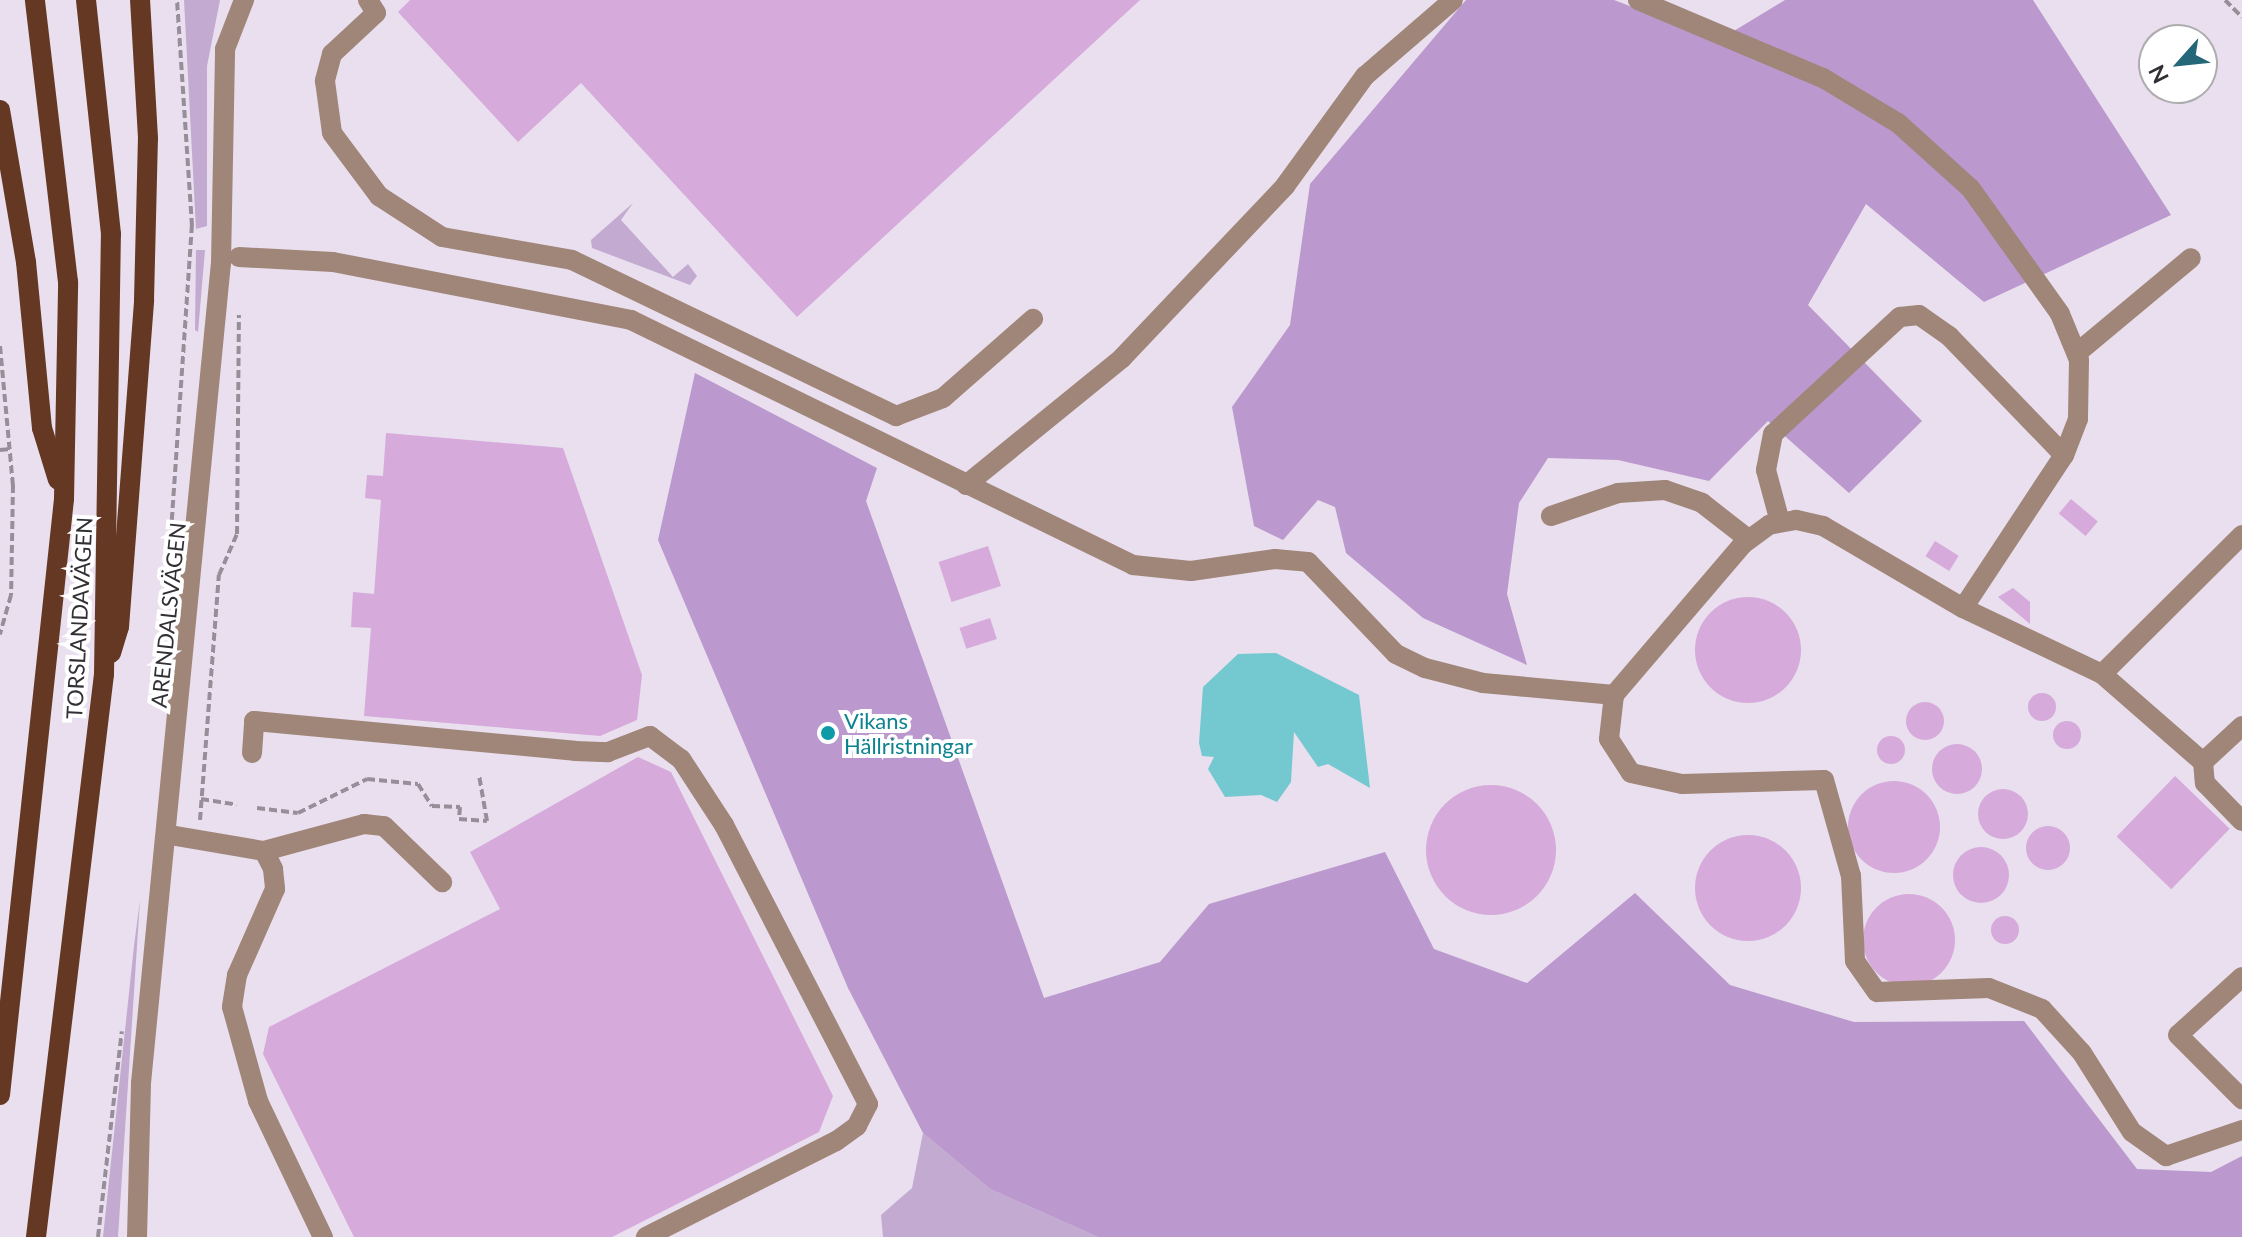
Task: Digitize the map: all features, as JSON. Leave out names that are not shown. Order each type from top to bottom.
[{"type":"main road","name":"TORSLANDAVÄGEN","points":[[0,1095],[64,499],[68,282],[35,0]]},
{"type":"main road","name":"TORSLANDAVÄGEN","points":[[36,1237],[104,674],[111,234],[86,0]]},
{"type":"main road","points":[[104,674],[119,627],[138,411],[148,138],[140,0]]},
{"type":"main road","points":[[0,110],[26,262],[42,428],[64,499]]},
{"type":"street","name":"ARENDALSVÄGEN","points":[[137,1237],[135,1151],[170,835],[221,263],[225,49],[244,0]]},
{"type":"street","points":[[966,485],[1122,358],[1285,186],[1365,76],[1453,0]]},
{"type":"street","points":[[1638,0],[1823,78],[1898,123],[1971,189],[2060,314],[2077,353],[2081,393],[2064,455],[1963,608]]},
{"type":"street","points":[[378,4],[332,54],[325,81],[332,133],[379,196],[442,237],[572,260],[896,416],[943,398],[1033,319]]},
{"type":"street","points":[[239,257],[333,262],[631,320],[1133,565],[1191,571],[1275,559],[1308,562],[1396,654],[1425,668],[1483,683],[1614,695]]},
{"type":"street","points":[[2077,353],[2191,258]]},
{"type":"street","points":[[1780,522],[1766,470],[1773,434],[1900,317],[1919,315],[1949,336],[2064,455]]},
{"type":"street","points":[[1551,516],[1618,493],[1665,490],[1702,503],[1748,539]]},
{"type":"street","points":[[2242,821],[2205,783],[2203,762],[2102,674],[1963,608],[1843,536],[1810,522],[1780,522],[1748,539],[1614,695],[1609,739],[1631,773],[1682,784],[1824,780],[1851,876],[1855,961],[1877,992],[1989,988],[2042,1009],[2082,1053],[2132,1132],[2166,1156],[2242,1130]]},
{"type":"street","points":[[2102,674],[2242,535]]},
{"type":"street","points":[[252,753],[254,721],[575,751],[608,752],[650,736],[681,759],[724,825],[868,1104],[857,1126],[836,1141],[646,1237]]},
{"type":"street","points":[[2203,762],[2242,726]]},
{"type":"street","points":[[170,835],[264,851],[364,824],[384,826],[442,882]]},
{"type":"street","points":[[264,851],[275,889],[237,975],[232,1007],[253,1088],[323,1237]]},
{"type":"street","points":[[2242,977],[2178,1035],[2242,1099]]},
{"type":"path","points":[[170,542],[192,226],[177,0]]},
{"type":"path","points":[[2225,0],[2242,17]]},
{"type":"path","points":[[0,346],[10,449],[11,595],[0,634]]},
{"type":"path","points":[[0,450],[10,449]]},
{"type":"path","points":[[257,808],[298,813],[367,779],[418,784],[432,806],[460,807],[459,819],[487,821],[479,775]]},
{"type":"path","points":[[201,799],[237,805]]},
{"type":"path","points":[[98,1237],[124,1017]]},
{"type":"shaded area","points":[[184,0],[220,0],[207,66],[207,226],[196,229]]},
{"type":"shaded area","points":[[1466,0],[1614,0],[1719,40],[1785,0],[2033,0],[2171,215],[1984,302],[1866,204],[1808,305],[1922,421],[1849,493],[1768,421],[1709,481],[1618,460],[1548,458],[1519,503],[1507,594],[1527,665],[1423,618],[1346,553],[1335,507],[1318,500],[1283,540],[1254,526],[1232,407],[1290,325],[1310,184]]},
{"type":"shaded area","points":[[633,203],[621,220],[673,277],[688,264],[697,276],[690,285],[592,248],[591,240]]},
{"type":"shaded area","points":[[196,250],[205,250],[198,332],[195,330]]},
{"type":"shaded area","points":[[695,373],[877,468],[866,501],[1044,998],[1160,962],[1209,904],[1385,852],[1434,949],[1527,983],[1635,893],[1730,985],[1854,1022],[2024,1021],[2137,1169],[2211,1172],[2242,1156],[2242,1237],[1098,1237],[990,1189],[923,1133],[848,988],[658,540]]},
{"type":"shaded area","points":[[140,900],[118,1237],[103,1237],[134,946]]},
{"type":"shaded area","points":[[923,1133],[990,1189],[1098,1237],[883,1237],[881,1215],[912,1188]]},
{"type":"water","points":[[1276,653],[1359,695],[1370,788],[1328,764],[1318,767],[1294,732],[1291,782],[1277,802],[1261,795],[1225,797],[1208,769],[1214,757],[1202,756],[1199,743],[1203,687],[1238,654]]},
{"type":"building","points":[[410,0],[1140,0],[797,317],[581,83],[518,142],[398,12]]},
{"type":"building","points":[[386,433],[563,448],[642,675],[637,720],[600,736],[364,716],[371,628],[351,627],[353,592],[374,594],[381,500],[365,498],[367,475],[383,476]]},
{"type":"building","points":[[2071,499],[2098,521],[2086,536],[2059,514]]},
{"type":"building","points":[[1935,541],[1959,556],[1949,571],[1925,556]]},
{"type":"building","points":[[988,546],[1001,586],[952,602],[939,562]]},
{"type":"building","points":[[2013,588],[2030,602],[2030,624],[1998,597]]},
{"type":"building","points":[[1748,597],[1768,601],[1785,613],[1797,630],[1801,650],[1797,670],[1785,687],[1768,699],[1748,703],[1728,699],[1711,687],[1699,670],[1695,650],[1699,630],[1711,613],[1728,601]]},
{"type":"building","points":[[990,618],[997,639],[966,649],[960,628]]},
{"type":"building","points":[[2042,693],[2052,697],[2056,707],[2052,717],[2042,721],[2032,717],[2028,707],[2032,697]]},
{"type":"building","points":[[1925,702],[1938,708],[1944,721],[1938,734],[1925,740],[1912,734],[1906,721],[1912,708]]},
{"type":"building","points":[[2067,721],[2077,725],[2081,735],[2077,745],[2067,749],[2057,745],[2053,735],[2057,725]]},
{"type":"building","points":[[1891,736],[1901,740],[1905,750],[1901,760],[1891,764],[1881,760],[1877,750],[1881,740]]},
{"type":"building","points":[[1957,744],[1975,751],[1982,769],[1975,787],[1957,794],[1939,787],[1932,769],[1939,751]]},
{"type":"building","points":[[638,757],[671,772],[833,1096],[819,1132],[612,1237],[354,1237],[263,1054],[269,1027],[500,909],[470,852]]},
{"type":"building","points":[[2175,776],[2230,829],[2171,889],[2117,836]]},
{"type":"building","points":[[1894,781],[1912,784],[1927,794],[1937,809],[1940,827],[1937,845],[1927,860],[1912,870],[1894,873],[1876,870],[1861,860],[1851,845],[1848,827],[1851,809],[1861,794],[1876,784]]},
{"type":"building","points":[[1491,785],[1516,790],[1537,804],[1551,825],[1556,850],[1551,875],[1537,896],[1516,910],[1491,915],[1466,910],[1445,896],[1431,875],[1426,850],[1431,825],[1445,804],[1466,790]]},
{"type":"building","points":[[2003,789],[2021,796],[2028,814],[2021,832],[2003,839],[1985,832],[1978,814],[1985,796]]},
{"type":"building","points":[[2048,826],[2063,833],[2070,848],[2063,863],[2048,870],[2033,863],[2026,848],[2033,833]]},
{"type":"building","points":[[1748,835],[1768,839],[1785,851],[1797,868],[1801,888],[1797,908],[1785,925],[1768,937],[1748,941],[1728,937],[1711,925],[1699,908],[1695,888],[1699,868],[1711,851],[1728,839]]},
{"type":"building","points":[[1981,847],[2001,855],[2009,875],[2001,895],[1981,903],[1961,895],[1953,875],[1961,855]]},
{"type":"building","points":[[1909,894],[1927,897],[1942,907],[1952,922],[1955,940],[1952,958],[1942,973],[1927,983],[1909,986],[1891,983],[1876,973],[1866,958],[1863,940],[1866,922],[1876,907],[1891,897]]},
{"type":"building","points":[[2005,916],[2015,920],[2019,930],[2015,940],[2005,944],[1995,940],[1991,930],[1995,920]]},
{"type":"place","name":"Vikans Hällristningar","points":[[828,733]]}]
